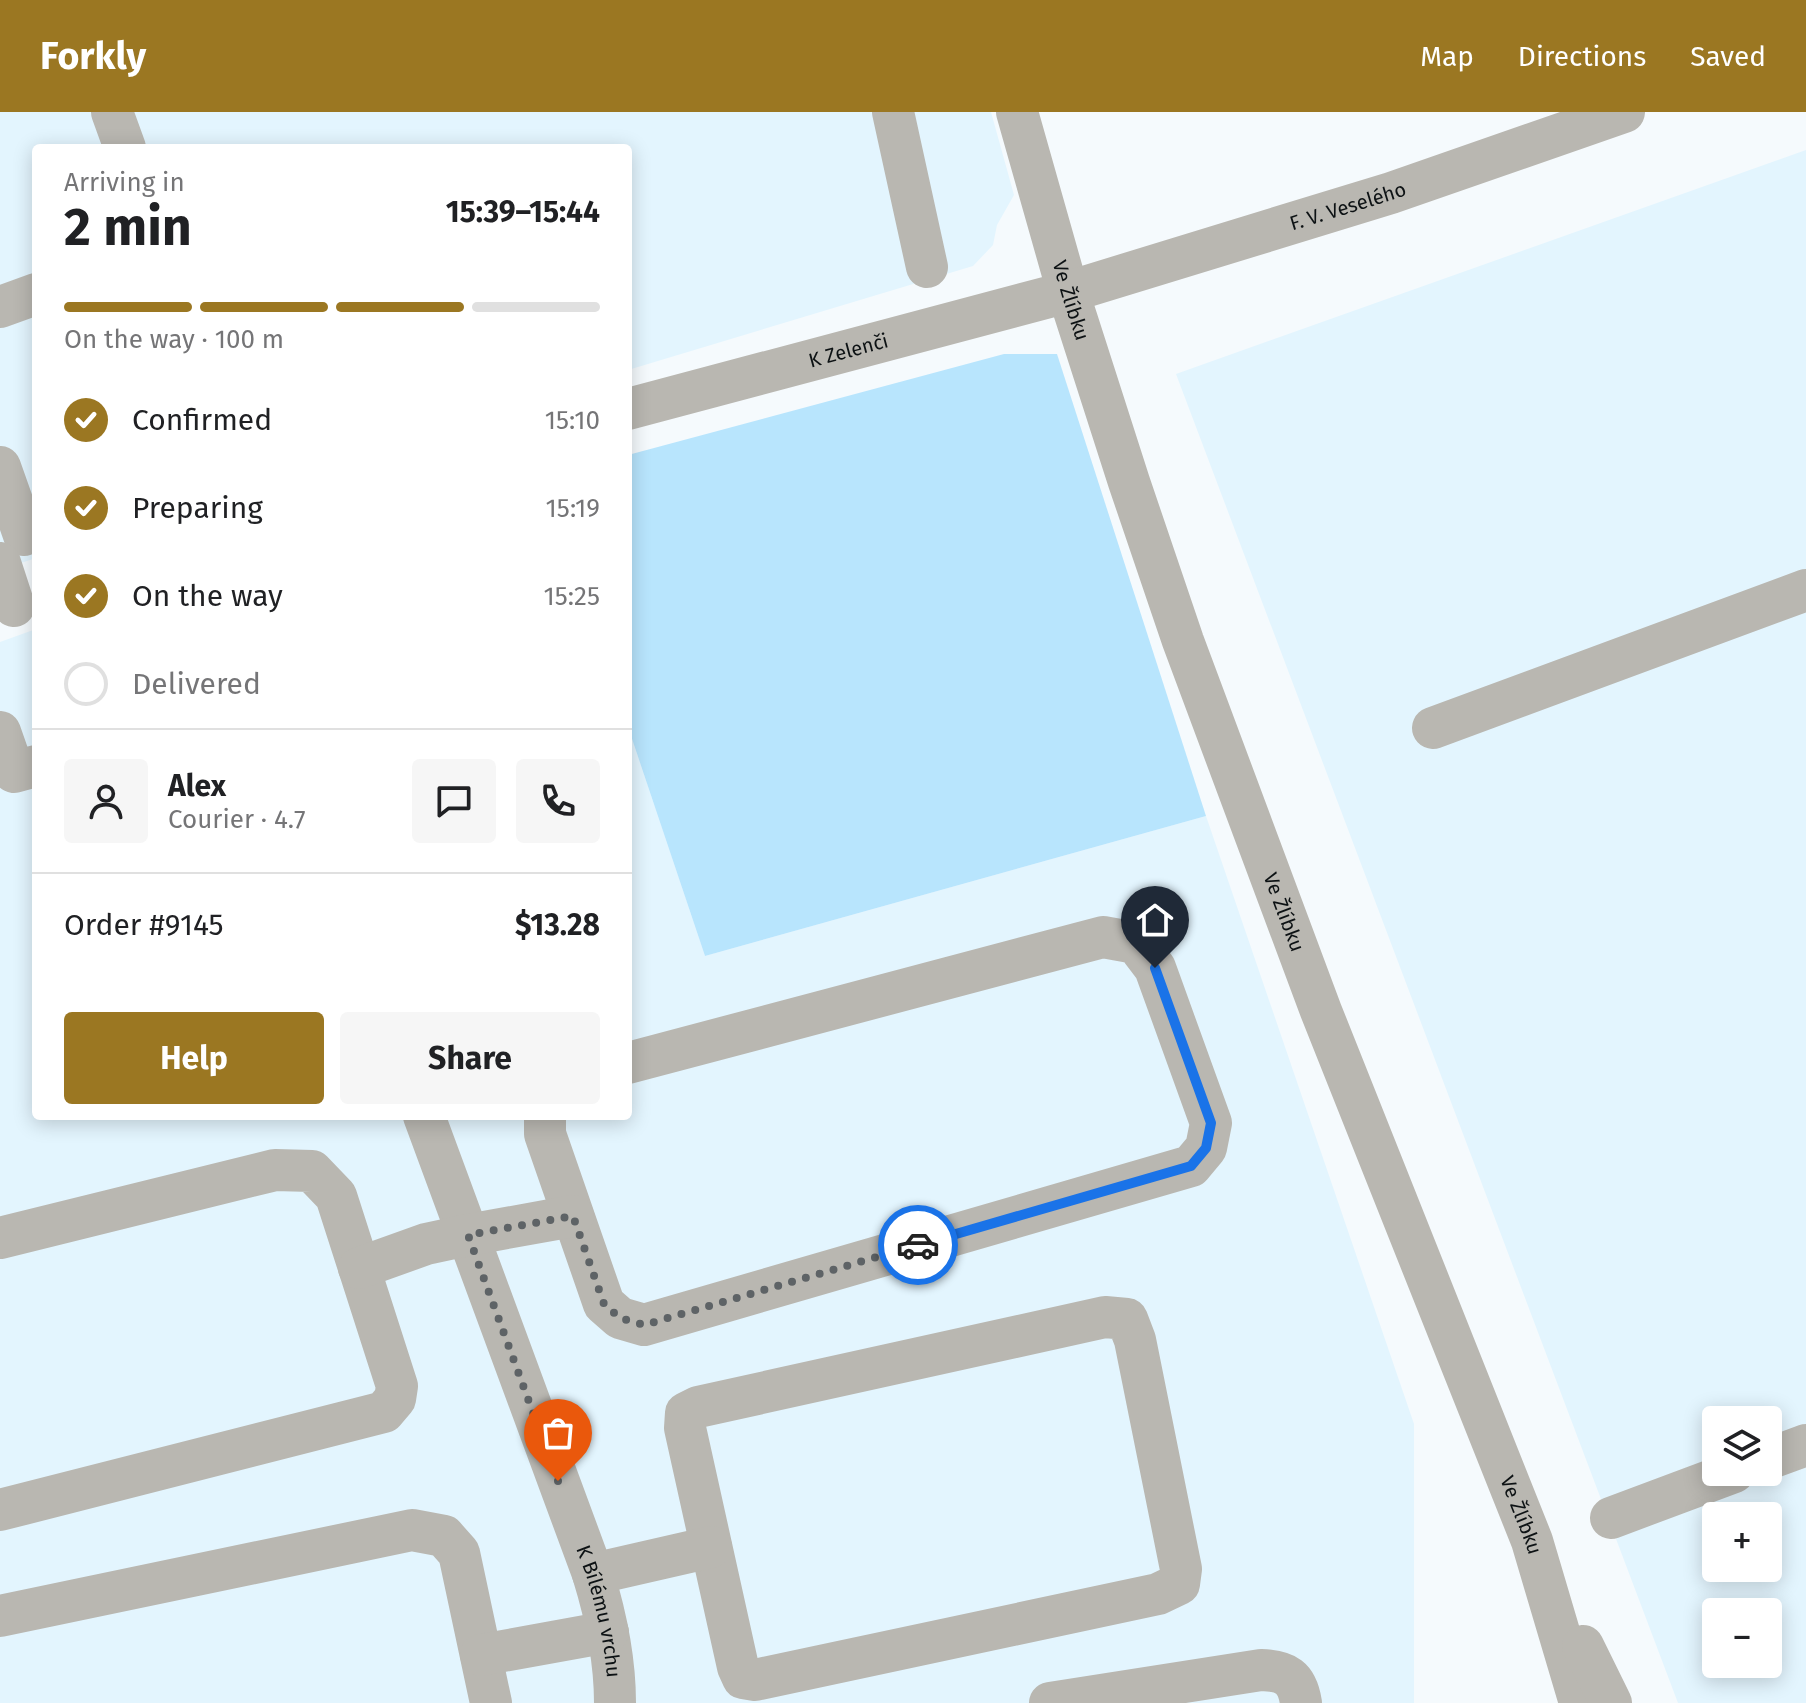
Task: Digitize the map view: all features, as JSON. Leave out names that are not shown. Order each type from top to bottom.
[{"type":"street","points":[[112,112],[124,144]]},
{"type":"street","points":[[893,112],[927,267]]},
{"type":"street","name":"Ve Žlíbku","points":[[1017,112],[1068,292],[1188,656],[1321,1011],[1532,1541],[1580,1703]]},
{"type":"street","name":"F. V. Veselého","points":[[1068,292],[1391,193],[1624,112]]},
{"type":"street","name":"K Zelenči","points":[[632,408],[1068,292]]},
{"type":"street","points":[[0,307],[32,295]]},
{"type":"street","points":[[0,467],[15,543],[17,605]]},
{"type":"street","points":[[1433,728],[1806,590]]},
{"type":"street","points":[[0,732],[14,772],[32,767]]},
{"type":"street","points":[[545,1120],[545,1134],[604,1304],[620,1318],[644,1325],[1191,1166],[1206,1148],[1211,1123],[1155,968],[1136,943],[1103,937],[632,1062]]},
{"type":"street","name":"K Bílému vrchu","points":[[425,1120],[593,1574],[608,1632],[615,1678],[615,1703]]},
{"type":"street","points":[[0,1238],[275,1170],[312,1171],[336,1196],[397,1386],[395,1399],[384,1412],[0,1510]]},
{"type":"street","points":[[359,1268],[426,1244],[573,1216]]},
{"type":"street","points":[[1105,1317],[1127,1319],[1135,1340],[1181,1569],[1179,1584],[1158,1594],[755,1680],[743,1678],[738,1667],[711,1547],[685,1428],[686,1413],[698,1407],[1105,1317]]},
{"type":"street","points":[[1782,1454],[1806,1445]]},
{"type":"street","points":[[1611,1518],[1702,1484]]},
{"type":"street","points":[[0,1616],[412,1530],[444,1536],[459,1553],[491,1703]]},
{"type":"street","points":[[1532,1541],[1611,1703]]},
{"type":"street","points":[[593,1574],[711,1547]]},
{"type":"street","points":[[481,1655],[608,1632]]},
{"type":"street","points":[[1050,1703],[1261,1670],[1277,1670],[1294,1680],[1301,1703]]},
{"type":"shaded area","points":[[0,112],[991,112],[1014,195],[997,225],[993,245],[973,266],[632,369],[632,144],[32,144],[32,559],[0,570]]},
{"type":"shaded area","points":[[1806,150],[1806,1703],[1678,1703],[1176,374]]},
{"type":"shaded area","points":[[1004,354],[1057,354],[1206,816],[705,956],[632,739],[632,454]]},
{"type":"shaded area","points":[[32,630],[32,1120],[632,1120],[632,739],[705,956],[1206,816],[1414,1424],[1414,1703],[0,1703],[0,642]]},
{"type":"way so far","points":[[558,1481],[468,1235],[573,1216],[604,1304],[620,1318],[644,1325],[918,1245]]},
{"type":"route","points":[[918,1245],[1191,1166],[1206,1148],[1211,1123],[1155,968]]}]
